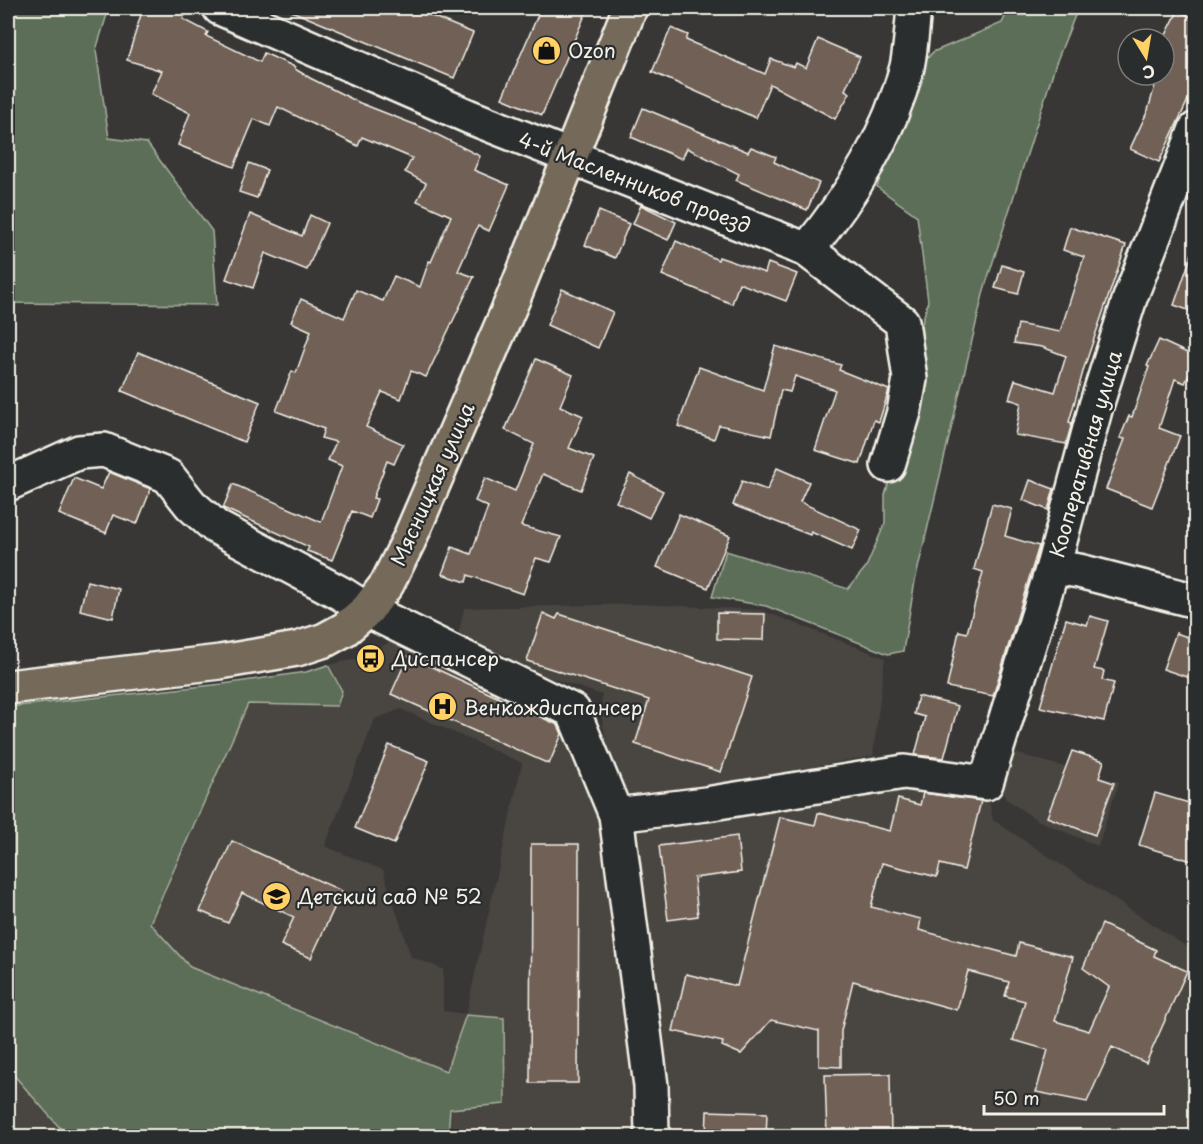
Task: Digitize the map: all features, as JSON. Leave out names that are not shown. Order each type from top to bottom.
[{"type":"main road","name":"Мясницкая улица","points":[[8,687],[220,662],[297,649],[325,640],[345,629],[367,610],[387,584],[409,540],[513,299],[630,8]]},
{"type":"street","name":"4-й Масленников проезд","points":[[220,8],[570,158],[807,250],[902,322],[910,379],[904,412],[888,465]]},
{"type":"street","points":[[807,250],[842,208],[875,153],[907,66],[914,8]]},
{"type":"street","name":"Кооперативная улица","points":[[616,814],[706,804],[904,772],[986,783],[1053,567],[1096,406],[1130,298],[1196,129]]},
{"type":"street","points":[[8,484],[79,452],[104,450],[168,476],[191,505],[216,527],[342,594],[367,610],[573,711],[616,814],[651,1086],[652,1137]]},
{"type":"street","points":[[1053,567],[1079,571],[1196,601]]},
{"type":"shaded area","points":[[640,604],[761,610],[885,658],[873,756],[640,797],[616,790],[601,714],[602,695],[509,664],[509,656],[457,640],[464,608]]},
{"type":"shaded area","points":[[405,640],[572,721],[605,819],[640,1112],[671,1113],[629,828],[904,776],[988,796],[993,820],[1195,952],[1195,1136],[448,1136],[466,1015],[447,1072],[189,967],[150,923],[248,704],[337,706],[342,691],[328,665],[357,659],[390,642]],"holes":[[[401,709],[522,763],[466,1014],[443,1011],[443,969],[411,957],[383,870],[325,846],[375,719]]]},
{"type":"shaded area","points":[[1007,751],[1119,782],[1098,846],[1037,820],[1006,799],[998,784]]},
{"type":"shaded area","points":[[8,1072],[12,1073],[67,1136],[8,1136]]},
{"type":"green space","points":[[8,8],[109,8],[96,50],[109,138],[147,143],[212,231],[217,305],[8,303]]},
{"type":"green space","points":[[1009,8],[1078,8],[1056,63],[984,290],[915,581],[903,651],[888,654],[766,606],[712,597],[726,551],[848,589],[866,567],[885,523],[885,495],[910,412],[919,335],[928,301],[917,216],[877,187],[911,76],[933,52],[1002,23]]},
{"type":"green space","points":[[328,665],[342,691],[337,706],[248,704],[150,923],[190,967],[446,1071],[466,1015],[504,1018],[505,1104],[450,1109],[448,1136],[67,1136],[12,1073],[8,1072],[8,707],[223,684],[306,672]]},
{"type":"building","points":[[143,8],[160,8],[185,15],[183,19],[208,32],[206,36],[260,62],[264,53],[295,67],[310,78],[360,103],[426,129],[480,156],[474,170],[509,185],[489,231],[478,226],[458,271],[474,277],[426,377],[411,371],[401,399],[382,392],[366,427],[403,444],[394,464],[387,461],[373,498],[377,499],[370,518],[352,511],[332,560],[307,551],[309,547],[223,508],[233,484],[321,522],[342,466],[328,460],[336,442],[321,438],[324,429],[276,411],[292,371],[296,373],[311,331],[291,322],[301,299],[344,318],[356,290],[383,301],[394,276],[420,287],[429,261],[431,262],[451,216],[417,201],[426,183],[405,172],[412,158],[362,137],[358,146],[278,107],[270,126],[254,119],[234,167],[178,145],[190,113],[151,94],[162,71],[127,60]]},
{"type":"building","points":[[284,8],[412,8],[473,33],[454,78]]},
{"type":"building","points":[[541,8],[588,8],[542,115],[502,98]]},
{"type":"building","points":[[1178,11],[1196,19],[1196,83],[1159,162],[1130,149],[1148,110],[1155,87],[1176,87],[1176,27],[1170,27]]},
{"type":"building","points":[[671,28],[688,35],[686,40],[765,74],[771,59],[794,67],[796,63],[806,68],[818,39],[860,57],[845,90],[850,93],[835,119],[770,84],[756,118],[652,72]]},
{"type":"building","points":[[643,108],[748,152],[751,147],[776,157],[774,162],[819,183],[807,210],[736,180],[739,174],[687,148],[682,159],[631,137]]},
{"type":"building","points":[[249,163],[267,170],[257,198],[239,192]]},
{"type":"building","points":[[641,205],[676,222],[668,240],[633,224]]},
{"type":"building","points":[[599,211],[629,224],[615,258],[585,245]]},
{"type":"building","points":[[250,214],[302,236],[310,215],[327,223],[307,270],[265,253],[253,288],[226,279]]},
{"type":"building","points":[[1070,227],[1126,245],[1084,368],[1069,422],[1072,423],[1066,444],[1015,435],[1021,403],[1009,399],[1015,380],[1055,392],[1066,356],[1042,347],[1014,343],[1018,324],[1060,332],[1084,257],[1063,250]]},
{"type":"building","points":[[676,241],[718,260],[719,257],[765,273],[768,263],[797,274],[786,301],[739,283],[732,304],[662,275]]},
{"type":"building","points":[[1193,251],[1196,251],[1196,313],[1174,305]]},
{"type":"building","points":[[1002,265],[1024,272],[1018,294],[995,288]]},
{"type":"building","points":[[562,289],[613,312],[598,348],[547,325]]},
{"type":"building","points":[[1159,340],[1196,357],[1196,361],[1185,383],[1175,379],[1159,428],[1180,436],[1152,507],[1106,489],[1125,439],[1120,438],[1129,416],[1132,417],[1149,367],[1147,366]]},
{"type":"building","points":[[775,346],[841,365],[839,370],[889,390],[879,422],[874,420],[860,464],[815,450],[835,390],[795,376],[790,392],[781,390],[771,436],[719,425],[714,439],[678,426],[699,367],[763,390]]},
{"type":"building","points":[[138,352],[260,402],[244,442],[122,391]]},
{"type":"building","points":[[536,359],[573,375],[560,406],[583,416],[569,448],[594,458],[581,490],[543,474],[521,526],[561,537],[551,562],[536,558],[523,594],[468,575],[466,582],[442,574],[452,547],[471,554],[488,507],[475,501],[485,478],[515,491],[534,444],[505,430]]},
{"type":"building","points":[[777,468],[809,482],[800,502],[861,530],[852,550],[811,532],[810,535],[733,505],[742,481],[767,490]]},
{"type":"building","points":[[109,472],[151,489],[137,524],[113,515],[106,533],[59,514],[74,478],[101,489]]},
{"type":"building","points":[[630,474],[663,491],[649,518],[616,502]]},
{"type":"building","points":[[1030,480],[1054,489],[1048,510],[1023,500]]},
{"type":"building","points":[[992,504],[1012,509],[1005,536],[1039,546],[993,696],[947,687],[959,631],[967,633],[983,572],[974,569]]},
{"type":"building","points":[[679,514],[730,536],[708,588],[657,567]]},
{"type":"building","points":[[87,581],[119,589],[113,618],[80,610]]},
{"type":"building","points":[[543,613],[556,619],[559,614],[752,677],[721,772],[635,744],[649,700],[527,661]]},
{"type":"building","points":[[717,613],[765,614],[764,640],[717,639]]},
{"type":"building","points":[[1090,616],[1108,621],[1094,669],[1104,671],[1102,680],[1114,683],[1104,721],[1040,707],[1066,619],[1087,625]]},
{"type":"building","points":[[1176,633],[1196,640],[1196,680],[1163,669]]},
{"type":"building","points":[[408,656],[558,725],[562,734],[549,764],[391,694]]},
{"type":"building","points":[[918,696],[958,706],[944,758],[915,755],[925,717],[914,714]]},
{"type":"building","points":[[389,745],[429,761],[394,844],[355,828]]},
{"type":"building","points":[[1072,751],[1104,761],[1099,778],[1114,783],[1095,835],[1047,817]]},
{"type":"building","points":[[923,793],[981,801],[964,870],[940,864],[937,877],[882,863],[871,907],[921,919],[919,930],[1016,956],[1019,943],[1073,957],[1055,1021],[1089,1031],[1109,987],[1083,968],[1102,924],[1156,950],[1154,956],[1187,971],[1146,1063],[1112,1047],[1087,1102],[1036,1092],[1048,1050],[1013,1040],[1025,1001],[1005,996],[1009,982],[968,971],[957,1010],[853,981],[841,1031],[841,1067],[819,1066],[819,1031],[771,1020],[741,1054],[722,1046],[723,1042],[673,1031],[686,974],[737,986],[780,817],[815,825],[818,813],[890,831],[898,799],[920,805]]},
{"type":"building","points":[[1155,793],[1196,805],[1196,850],[1192,861],[1139,845]]},
{"type":"building","points":[[737,836],[741,872],[694,878],[698,916],[668,920],[659,846]]},
{"type":"building","points":[[232,841],[342,891],[311,958],[281,945],[294,917],[242,893],[228,923],[200,911]]},
{"type":"building","points":[[531,844],[579,844],[578,1083],[530,1083]]},
{"type":"building","points":[[890,1074],[891,1137],[827,1137],[825,1075]]},
{"type":"building","points":[[707,1111],[767,1113],[766,1137],[706,1137]]},
{"type":"place","name":"Ozon","points":[[547,50]]},
{"type":"place","name":"Диспансер","points":[[371,658]]},
{"type":"place","name":"Венкождиспансер","points":[[443,707]]},
{"type":"place","name":"Детский сад № 52","points":[[277,896]]}]
